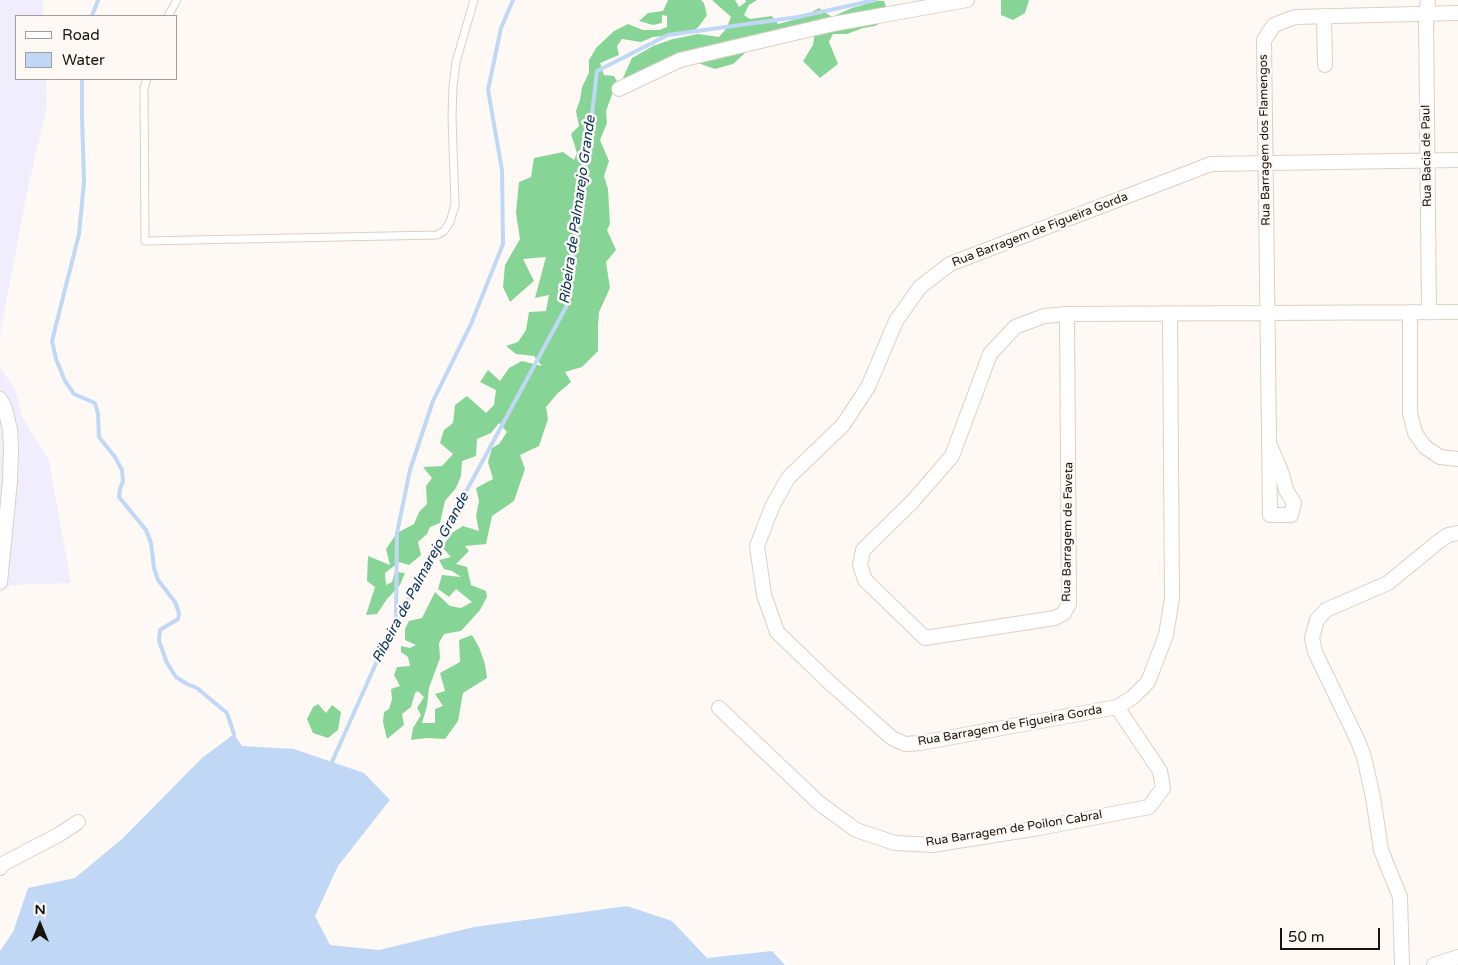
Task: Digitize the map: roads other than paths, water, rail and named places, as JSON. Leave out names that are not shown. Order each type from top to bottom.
[{"type":"street","points":[[619,89],[680,60],[833,24],[967,0]]},
{"type":"street","name":"Rua Barragem dos Flamengos","points":[[1269,443],[1264,40],[1274,25],[1295,17],[1427,7],[1458,13]]},
{"type":"street","name":"Rua Bacia de Paul","points":[[1427,7],[1429,312]]},
{"type":"street","points":[[1324,16],[1325,65]]},
{"type":"street","name":"Rua Barragem de Figueira Gorda","points":[[1170,314],[1172,598],[1166,635],[1148,682],[1133,697],[1116,707],[920,744],[905,744],[892,738],[830,683],[777,632],[764,595],[758,546],[772,507],[788,478],[842,426],[868,386],[896,321],[920,287],[950,264],[1211,164],[1458,160]]},
{"type":"street","points":[[1410,312],[1410,413],[1415,433],[1425,447],[1440,457],[1458,459]]},
{"type":"street","name":"Rua Barragem de Faveta","points":[[1067,314],[1069,604],[1064,613],[1055,618],[925,638],[865,580],[860,565],[863,550],[912,502],[952,456],[990,354],[1015,327],[1044,316],[1067,314],[1458,312]]},
{"type":"street","points":[[0,399],[5,409],[10,429],[11,448],[10,481],[0,582]]},
{"type":"street","points":[[1402,965],[1400,896],[1381,850],[1373,797],[1364,757],[1314,652],[1312,638],[1317,620],[1326,610],[1388,583],[1438,542],[1448,535],[1458,533]]},
{"type":"street","name":"Rua Barragem de Poilon Cabral","points":[[718,708],[819,803],[856,830],[895,843],[932,845],[1039,828],[1149,807],[1163,788],[1160,771],[1116,707]]},
{"type":"street","points":[[0,866],[60,834],[78,822]]},
{"type":"street","points":[[1434,965],[1458,957]]},
{"type":"lane","points":[[169,15],[177,0]]},
{"type":"lane","points":[[147,80],[144,88],[145,240],[437,235],[444,231],[450,222],[455,205],[452,118],[453,86],[456,62],[474,0]]},
{"type":"water","points":[[234,734],[242,746],[294,749],[364,773],[390,800],[338,866],[315,916],[330,945],[379,950],[474,927],[627,906],[672,921],[707,958],[772,951],[785,965],[0,965],[0,951],[13,932],[28,888],[75,878],[123,838],[202,758]]},
{"type":"waterway","points":[[92,15],[98,0]]},
{"type":"waterway","points":[[396,617],[397,533],[410,470],[433,401],[471,324],[503,244],[502,170],[488,90],[501,28],[513,0]]},
{"type":"waterway","name":"Ribeira de Palmarejo Grande","points":[[332,762],[389,634],[566,307],[585,175],[597,71],[668,35],[798,17],[875,0]]},
{"type":"waterway","points":[[82,80],[84,182],[79,234],[52,341],[56,359],[65,381],[74,394],[95,403],[98,414],[99,437],[115,457],[122,470],[123,481],[119,497],[146,530],[151,543],[154,568],[158,580],[175,602],[179,613],[178,619],[160,630],[159,641],[167,663],[176,677],[197,688],[227,713],[234,734]]}]
